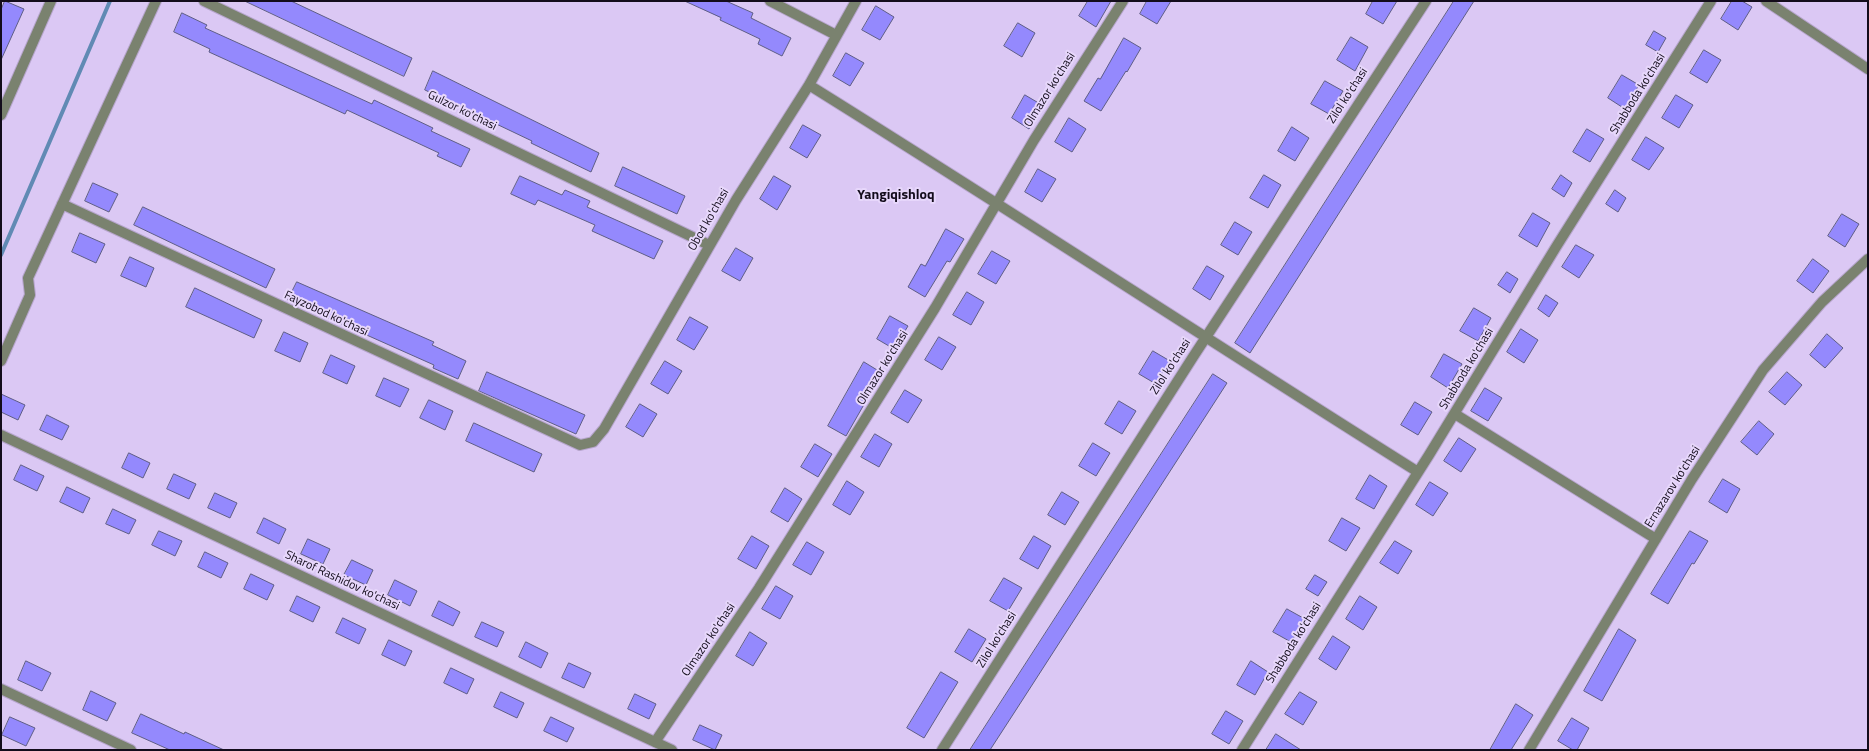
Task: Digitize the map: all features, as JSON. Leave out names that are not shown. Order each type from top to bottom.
[{"type":"street","points":[[1,115],[3,105],[51,1]]},
{"type":"street","points":[[1,361],[30,295],[28,278],[156,1]]},
{"type":"street","name":"Gulzor ko'chasi","points":[[204,1],[709,245]]},
{"type":"street","points":[[770,1],[836,35]]},
{"type":"street","name":"Obod ko'chasi","points":[[580,446],[593,442],[604,429],[709,245],[809,85],[856,1]]},
{"type":"street","name":"Olmazor ko'chasi","points":[[656,742],[764,582],[936,308],[1042,127],[1123,1]]},
{"type":"street","name":"Zilol ko'chasi","points":[[942,750],[1206,338],[1426,1]]},
{"type":"street","name":"Shabboda ko'chasi","points":[[1242,750],[1418,472],[1711,1]]},
{"type":"street","points":[[1766,1],[1868,69]]},
{"type":"street","points":[[809,85],[997,202],[1206,338],[1418,472]]},
{"type":"street","name":"Fayzobod ko'chasi","points":[[62,204],[580,446]]},
{"type":"street","name":"Ernazarov ko'chasi","points":[[1529,750],[1692,480],[1764,370],[1822,302],[1868,259]]},
{"type":"street","points":[[1454,414],[1656,539]]},
{"type":"street","name":"Sharof Rashidov ko'chasi","points":[[1,435],[672,750]]},
{"type":"street","points":[[1,689],[131,750]]},
{"type":"building","points":[[5,1],[24,9],[1,60],[1,10]]},
{"type":"building","points":[[245,1],[291,1],[412,58],[404,76]]},
{"type":"building","points":[[685,1],[726,1],[753,13],[751,18],[791,38],[782,56],[758,44],[760,39]]},
{"type":"building","points":[[1088,1],[1111,1],[1096,27],[1079,16]]},
{"type":"building","points":[[1147,1],[1171,1],[1157,24],[1140,14]]},
{"type":"building","points":[[1373,1],[1397,1],[1383,24],[1366,14]]},
{"type":"building","points":[[1454,1],[1474,1],[1250,353],[1235,343]]},
{"type":"building","points":[[1732,1],[1742,1],[1752,7],[1738,30],[1721,19]]},
{"type":"building","points":[[876,6],[894,17],[880,40],[862,30]]},
{"type":"building","points":[[182,13],[207,25],[205,28],[372,104],[374,100],[433,128],[431,131],[470,149],[461,167],[437,156],[439,153],[347,110],[345,114],[209,52],[210,49],[174,32]]},
{"type":"building","points":[[1018,23],[1035,33],[1022,57],[1004,46]]},
{"type":"building","points":[[1654,31],[1666,38],[1658,52],[1646,45]]},
{"type":"building","points":[[1351,37],[1368,47],[1355,71],[1337,60]]},
{"type":"building","points":[[1124,38],[1141,48],[1101,111],[1084,101],[1098,78],[1100,79]]},
{"type":"building","points":[[1704,50],[1721,60],[1707,83],[1690,73]]},
{"type":"building","points":[[846,53],[864,63],[850,86],[833,76]]},
{"type":"building","points":[[433,71],[599,153],[591,172],[531,143],[532,141],[425,90]]},
{"type":"building","points":[[1622,75],[1639,85],[1625,109],[1608,98]]},
{"type":"building","points":[[1325,81],[1343,91],[1329,114],[1311,104]]},
{"type":"building","points":[[1025,95],[1042,105],[1029,129],[1012,118]]},
{"type":"building","points":[[1676,95],[1693,105],[1679,128],[1662,118]]},
{"type":"building","points":[[1069,118],[1086,129],[1072,152],[1055,142]]},
{"type":"building","points":[[803,125],[821,135],[807,158],[790,148]]},
{"type":"building","points":[[1292,127],[1309,138],[1295,161],[1278,151]]},
{"type":"building","points":[[1587,129],[1604,139],[1590,162],[1573,152]]},
{"type":"building","points":[[1646,137],[1664,148],[1649,170],[1632,160]]},
{"type":"building","points":[[623,167],[685,196],[677,214],[615,186]]},
{"type":"building","points":[[1038,169],[1056,179],[1042,202],[1025,192]]},
{"type":"building","points":[[1264,175],[1281,185],[1268,208],[1250,198]]},
{"type":"building","points":[[1561,175],[1572,183],[1564,197],[1552,189]]},
{"type":"building","points":[[520,176],[562,195],[565,190],[590,201],[587,207],[663,241],[654,259],[592,231],[595,225],[538,200],[535,205],[511,194]]},
{"type":"building","points":[[774,176],[791,186],[777,210],[760,199]]},
{"type":"building","points":[[93,183],[118,194],[109,212],[85,201]]},
{"type":"building","points":[[1615,190],[1626,198],[1618,212],[1606,204]]},
{"type":"building","points":[[143,207],[275,269],[266,288],[134,225]]},
{"type":"building","points":[[1533,213],[1550,223],[1537,247],[1519,236]]},
{"type":"building","points":[[1842,214],[1859,224],[1845,247],[1828,236]]},
{"type":"building","points":[[1235,222],[1252,232],[1238,255],[1221,245]]},
{"type":"building","points":[[946,229],[964,239],[950,262],[947,261],[925,297],[908,287],[921,264],[925,266]]},
{"type":"building","points":[[80,233],[105,244],[96,263],[72,252]]},
{"type":"building","points":[[1576,245],[1594,255],[1579,278],[1562,267]]},
{"type":"building","points":[[736,248],[753,258],[740,281],[722,271]]},
{"type":"building","points":[[992,251],[1010,261],[996,284],[978,274]]},
{"type":"building","points":[[130,257],[154,268],[146,287],[121,276]]},
{"type":"building","points":[[1813,259],[1829,271],[1813,293],[1797,281]]},
{"type":"building","points":[[1207,266],[1224,276],[1210,300],[1193,289]]},
{"type":"building","points":[[1507,272],[1518,279],[1510,293],[1498,285]]},
{"type":"building","points":[[297,282],[434,342],[432,345],[466,361],[458,379],[433,368],[434,365],[288,300]]},
{"type":"building","points":[[195,288],[262,320],[254,338],[186,307]]},
{"type":"building","points":[[967,292],[984,302],[971,325],[953,315]]},
{"type":"building","points":[[1546,295],[1558,303],[1549,317],[1538,309]]},
{"type":"building","points":[[1474,308],[1491,318],[1478,341],[1460,331]]},
{"type":"building","points":[[890,316],[908,326],[894,349],[877,339]]},
{"type":"building","points":[[690,317],[708,327],[694,350],[677,340]]},
{"type":"building","points":[[1521,329],[1538,340],[1524,363],[1507,352]]},
{"type":"building","points":[[284,332],[308,343],[300,362],[275,351]]},
{"type":"building","points":[[1827,334],[1843,348],[1825,368],[1810,355]]},
{"type":"building","points":[[939,337],[956,347],[942,370],[925,360]]},
{"type":"building","points":[[1153,351],[1170,361],[1156,384],[1139,374]]},
{"type":"building","points":[[1444,354],[1462,364],[1448,388],[1431,377]]},
{"type":"building","points":[[331,355],[355,366],[347,384],[323,373]]},
{"type":"building","points":[[665,361],[682,371],[668,394],[651,384]]},
{"type":"building","points":[[864,362],[882,373],[846,436],[828,426]]},
{"type":"building","points":[[487,372],[585,415],[576,434],[479,391]]},
{"type":"building","points":[[1787,372],[1802,385],[1785,405],[1769,392]]},
{"type":"building","points":[[1213,374],[1227,383],[1014,713],[990,750],[970,750]]},
{"type":"building","points":[[384,378],[409,389],[400,407],[376,396]]},
{"type":"building","points":[[1485,388],[1502,398],[1488,421],[1471,411]]},
{"type":"building","points":[[905,390],[922,400],[908,423],[891,413]]},
{"type":"building","points":[[1,394],[25,405],[18,420],[1,412]]},
{"type":"building","points":[[429,400],[453,411],[445,430],[420,418]]},
{"type":"building","points":[[1119,401],[1136,411],[1122,434],[1105,424]]},
{"type":"building","points":[[1415,402],[1432,412],[1418,435],[1401,425]]},
{"type":"building","points":[[640,404],[657,414],[643,437],[626,427]]},
{"type":"building","points":[[47,415],[69,426],[62,440],[40,430]]},
{"type":"building","points":[[1759,421],[1774,434],[1757,455],[1741,442]]},
{"type":"building","points":[[474,423],[542,454],[534,472],[466,441]]},
{"type":"building","points":[[875,434],[892,444],[879,467],[861,457]]},
{"type":"building","points":[[1459,438],[1476,449],[1461,472],[1444,461]]},
{"type":"building","points":[[1093,443],[1110,453],[1096,476],[1079,466]]},
{"type":"building","points":[[815,444],[832,454],[818,477],[801,467]]},
{"type":"building","points":[[129,453],[150,463],[143,478],[122,468]]},
{"type":"building","points":[[21,465],[44,476],[37,491],[14,480]]},
{"type":"building","points":[[174,474],[196,484],[189,499],[167,489]]},
{"type":"building","points":[[1370,475],[1387,486],[1374,509],[1356,499]]},
{"type":"building","points":[[1723,479],[1740,489],[1727,513],[1709,502]]},
{"type":"building","points":[[847,481],[864,492],[850,515],[833,505]]},
{"type":"building","points":[[1430,482],[1448,493],[1433,516],[1416,505]]},
{"type":"building","points":[[67,487],[90,498],[83,513],[60,502]]},
{"type":"building","points":[[785,488],[802,499],[788,522],[771,512]]},
{"type":"building","points":[[1062,492],[1079,502],[1065,525],[1048,515]]},
{"type":"building","points":[[215,493],[237,503],[230,518],[208,508]]},
{"type":"building","points":[[113,509],[136,520],[129,534],[106,524]]},
{"type":"building","points":[[264,518],[286,529],[279,544],[257,533]]},
{"type":"building","points":[[1342,518],[1360,528],[1346,551],[1329,541]]},
{"type":"building","points":[[159,531],[182,541],[175,556],[152,545]]},
{"type":"building","points":[[1690,531],[1708,541],[1694,564],[1692,563],[1668,604],[1651,594]]},
{"type":"building","points":[[752,536],[769,546],[756,569],[738,559]]},
{"type":"building","points":[[1034,536],[1051,546],[1038,569],[1020,559]]},
{"type":"building","points":[[308,539],[330,549],[323,564],[301,554]]},
{"type":"building","points":[[1395,541],[1412,551],[1398,574],[1380,563]]},
{"type":"building","points":[[807,542],[824,552],[811,575],[793,565]]},
{"type":"building","points":[[205,552],[228,563],[221,578],[198,567]]},
{"type":"building","points":[[352,560],[373,570],[366,585],[344,575]]},
{"type":"building","points":[[251,574],[274,585],[267,600],[244,589]]},
{"type":"building","points":[[1315,575],[1327,582],[1318,596],[1306,589]]},
{"type":"building","points":[[1004,578],[1022,588],[1008,611],[990,601]]},
{"type":"building","points":[[395,580],[417,591],[410,606],[388,595]]},
{"type":"building","points":[[776,586],[793,596],[780,619],[762,609]]},
{"type":"building","points":[[297,596],[320,607],[313,622],[290,611]]},
{"type":"building","points":[[1360,596],[1377,607],[1363,630],[1346,619]]},
{"type":"building","points":[[439,601],[460,612],[453,626],[432,616]]},
{"type":"building","points":[[1287,609],[1305,619],[1291,642],[1273,632]]},
{"type":"building","points":[[343,618],[366,629],[359,644],[336,633]]},
{"type":"building","points":[[482,622],[504,632],[497,647],[475,637]]},
{"type":"building","points":[[969,629],[986,639],[972,662],[955,652]]},
{"type":"building","points":[[1619,629],[1636,640],[1602,701],[1584,691]]},
{"type":"building","points":[[750,632],[767,643],[753,666],[736,656]]},
{"type":"building","points":[[1333,636],[1350,647],[1336,670],[1319,659]]},
{"type":"building","points":[[389,640],[412,651],[405,666],[382,655]]},
{"type":"building","points":[[526,642],[548,653],[541,668],[519,657]]},
{"type":"building","points":[[26,661],[51,673],[42,691],[18,680]]},
{"type":"building","points":[[1251,661],[1268,672],[1255,695],[1237,685]]},
{"type":"building","points":[[569,663],[591,673],[584,688],[562,678]]},
{"type":"building","points":[[451,668],[474,679],[467,694],[444,683]]},
{"type":"building","points":[[941,672],[958,682],[924,738],[907,728]]},
{"type":"building","points":[[91,691],[116,703],[107,721],[83,710]]},
{"type":"building","points":[[501,692],[524,703],[517,718],[494,707]]},
{"type":"building","points":[[1300,692],[1317,702],[1303,725],[1285,714]]},
{"type":"building","points":[[635,694],[656,704],[649,719],[628,709]]},
{"type":"building","points":[[1516,704],[1533,715],[1511,750],[1490,750]]},
{"type":"building","points":[[1226,711],[1243,721],[1229,744],[1212,734]]},
{"type":"building","points":[[141,714],[184,734],[185,732],[224,750],[170,750],[132,733]]},
{"type":"building","points":[[10,717],[35,728],[26,746],[2,735]]},
{"type":"building","points":[[551,717],[574,728],[567,742],[544,731]]},
{"type":"building","points":[[1572,718],[1589,728],[1577,750],[1573,750],[1558,741]]},
{"type":"building","points":[[700,725],[722,735],[715,750],[693,740]]},
{"type":"building","points":[[1276,734],[1301,750],[1266,750]]},
{"type":"waterway","points":[[1,255],[110,1]]},
{"type":"district","name":"Yangiqishloq","points":[[896,196]]}]
